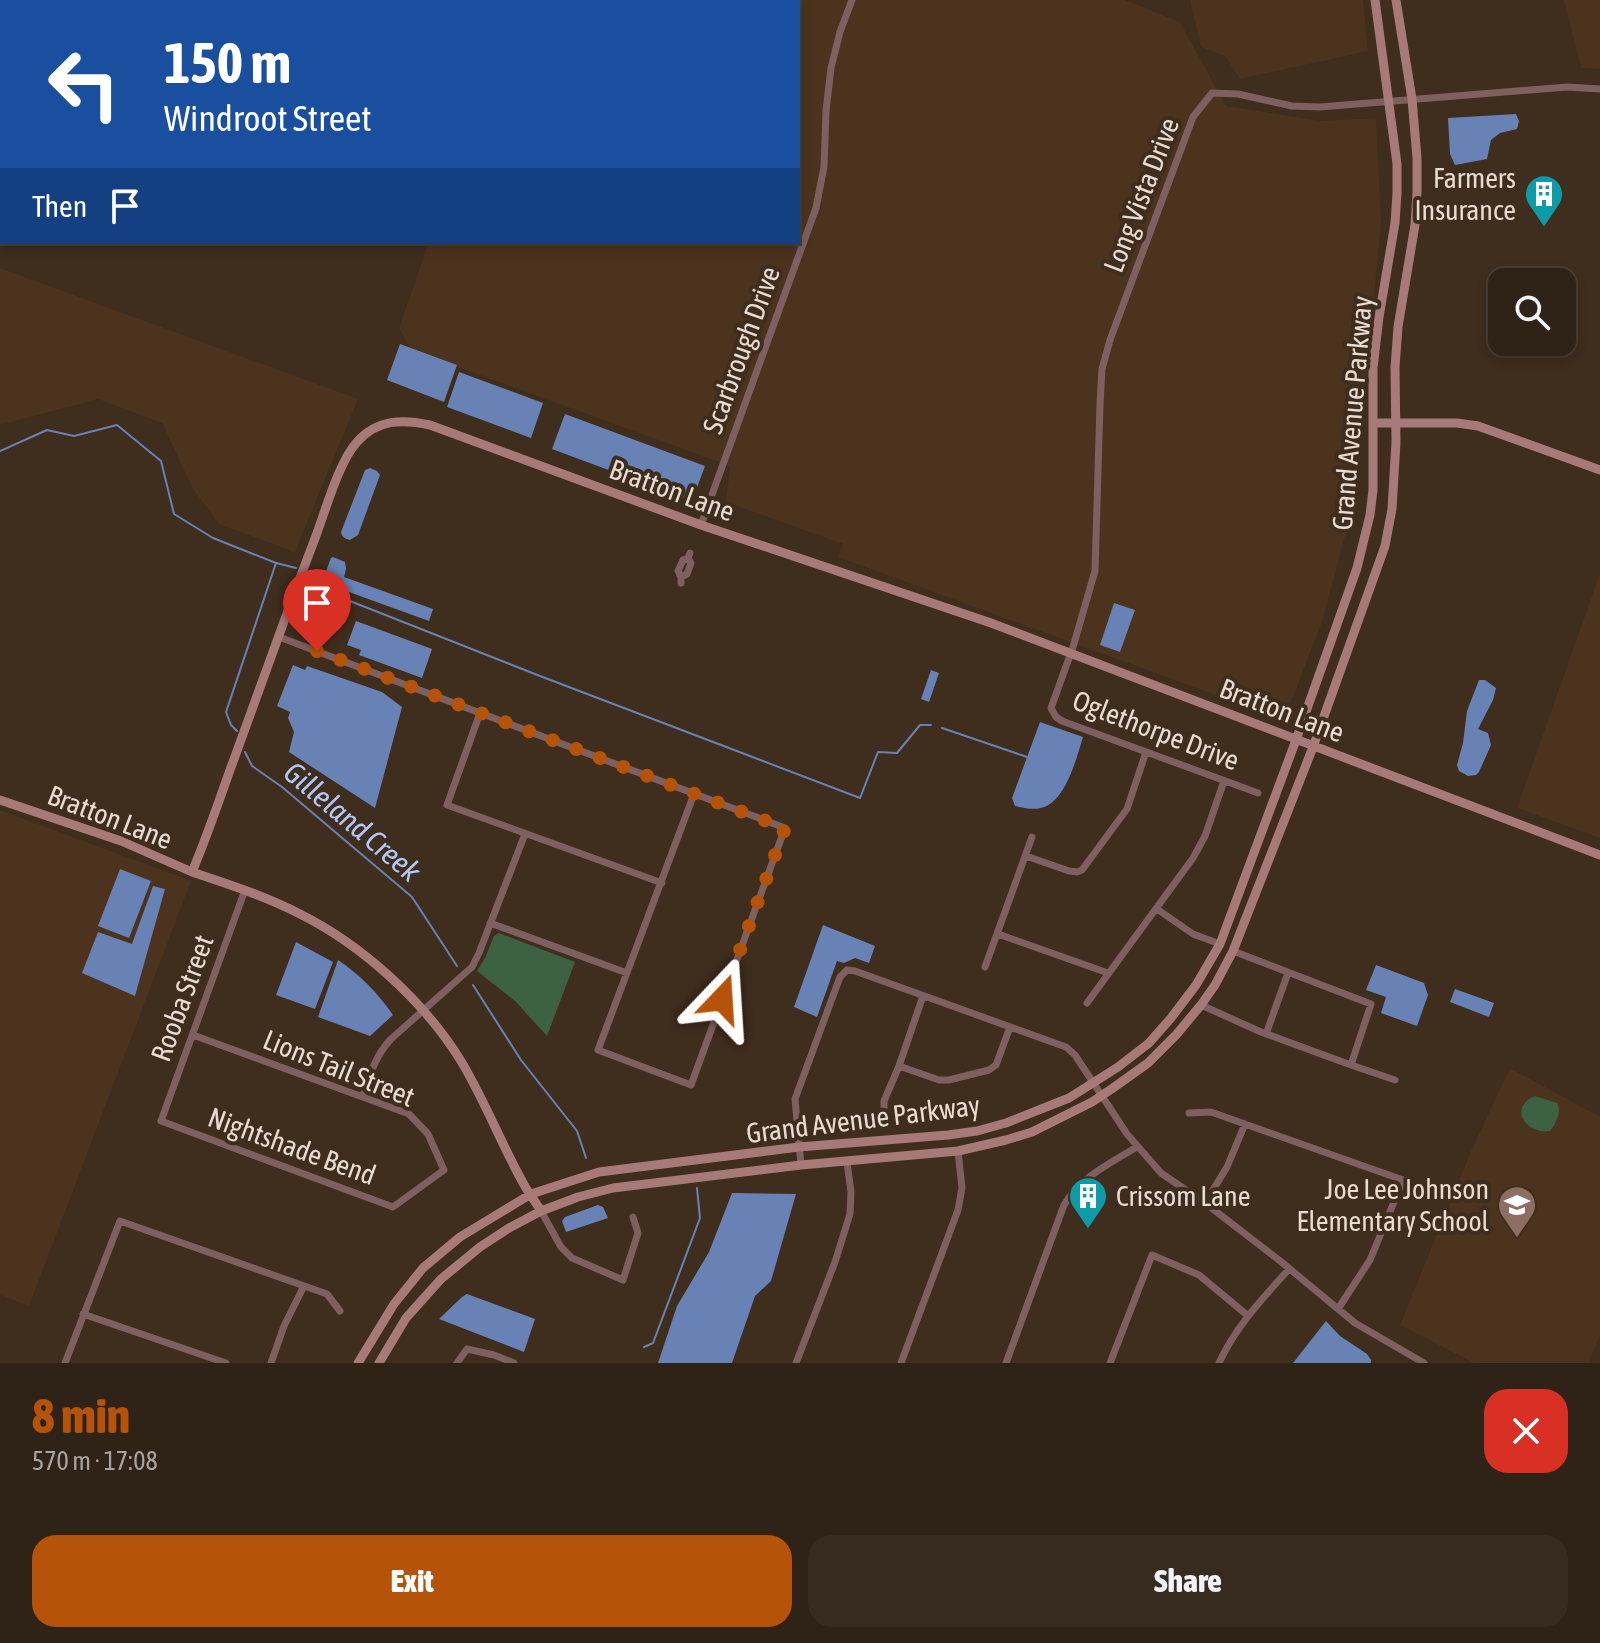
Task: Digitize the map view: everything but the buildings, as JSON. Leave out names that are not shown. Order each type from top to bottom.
[{"type":"street","name":"Scarbrough Drive","points":[[701,525],[816,208],[824,167],[831,68],[852,0]]},
{"type":"street","name":"Grand Avenue Parkway","points":[[358,1363],[394,1304],[423,1268],[460,1237],[531,1194],[599,1172],[799,1147],[948,1135],[977,1131],[1030,1115],[1095,1083],[1137,1053],[1171,1018],[1196,985],[1220,944],[1296,740],[1364,543],[1370,515],[1373,490],[1373,368],[1397,193],[1397,165],[1375,0]]},
{"type":"street","name":"Grand Avenue Parkway","points":[[379,1363],[406,1318],[441,1279],[480,1247],[541,1211],[613,1188],[801,1165],[958,1151],[1032,1132],[1102,1095],[1148,1063],[1201,1005],[1233,951],[1313,747],[1385,546],[1392,509],[1398,327],[1415,225],[1417,192],[1412,99],[1396,0]]},
{"type":"street","name":"Long Vista Drive","points":[[1071,653],[1095,571],[1102,369],[1193,117],[1212,93],[1238,94],[1292,106],[1320,107],[1567,87],[1600,89]]},
{"type":"street","name":"Bratton Lane","points":[[0,800],[121,841],[192,872],[346,461],[356,443],[368,432],[395,421],[410,421],[430,425],[701,525],[991,623],[1600,855]]},
{"type":"street","points":[[1374,423],[1478,426],[1600,470]]},
{"type":"street","points":[[681,580],[678,571],[683,560],[689,556]]},
{"type":"street","points":[[279,637],[785,828],[691,1085],[598,1050],[694,794]]},
{"type":"street","name":"Oglethorpe Drive","points":[[1071,653],[1052,703],[1052,712],[1062,721],[1258,793]]},
{"type":"street","points":[[480,713],[447,805],[662,883]]},
{"type":"street","points":[[1026,856],[1069,871],[1082,870],[1127,809],[1146,752]]},
{"type":"street","points":[[1087,1003],[1193,858],[1205,836],[1224,781]]},
{"type":"street","points":[[363,1096],[381,1050],[472,967],[525,834]]},
{"type":"street","points":[[985,967],[1032,837]]},
{"type":"street","points":[[192,872],[303,915],[373,962],[423,1011],[459,1058],[523,1183],[561,1247],[572,1258],[623,1280],[638,1233],[633,1217]]},
{"type":"street","name":"Rooba Street","points":[[161,1121],[245,890]]},
{"type":"street","points":[[1157,909],[1193,934],[1371,1004],[1351,1065]]},
{"type":"street","points":[[490,923],[627,973]]},
{"type":"street","points":[[998,934],[1108,973]]},
{"type":"street","points":[[801,1165],[795,1099],[840,977],[847,970],[855,971],[1066,1047],[1095,1083],[1137,1147],[1161,1173],[1205,1203],[1355,1323],[1424,1363]]},
{"type":"street","points":[[1266,1034],[1288,973]]},
{"type":"street","points":[[884,1121],[884,1101],[923,996]]},
{"type":"street","points":[[1201,1005],[1266,1034],[1395,1080]]},
{"type":"street","points":[[899,1066],[939,1080],[989,1070],[996,1065],[1010,1027]]},
{"type":"street","name":"Lions Tail Street","points":[[193,1035],[409,1114],[428,1134],[444,1170]]},
{"type":"street","points":[[1189,1113],[1211,1112],[1403,1180],[1370,1260],[1338,1309]]},
{"type":"street","name":"Nightshade Bend","points":[[161,1121],[393,1207],[444,1170]]},
{"type":"street","points":[[1205,1203],[1227,1167],[1245,1124]]},
{"type":"street","points":[[1006,1363],[1064,1205],[1073,1190],[1088,1177],[1137,1147]]},
{"type":"street","points":[[901,1363],[958,1210],[962,1188],[958,1151]]},
{"type":"street","points":[[796,1363],[850,1214],[847,1162]]},
{"type":"street","points":[[65,1363],[120,1221],[327,1294],[340,1311]]},
{"type":"street","points":[[1110,1363],[1152,1255],[1199,1275],[1247,1315]]},
{"type":"street","points":[[1219,1363],[1247,1315],[1289,1269]]},
{"type":"street","points":[[271,1363],[284,1326],[304,1286]]},
{"type":"street","points":[[83,1314],[226,1363]]},
{"type":"street","points":[[457,1363],[467,1349],[514,1363]]},
{"type":"shaded area","points":[[800,0],[1125,0],[1180,22],[1226,106],[1322,121],[1376,118],[1381,222],[1355,499],[1322,622],[1284,720],[838,557],[843,544],[726,502],[730,466],[411,350],[399,328],[428,244],[800,244]]},
{"type":"shaded area","points":[[1190,0],[1363,0],[1368,51],[1240,79],[1225,56],[1201,47]]},
{"type":"shaded area","points":[[1564,0],[1600,0],[1600,69],[1581,68]]},
{"type":"shaded area","points":[[0,268],[358,399],[295,552],[219,524],[193,489],[162,423],[98,399],[0,425]]},
{"type":"shaded area","points":[[1600,573],[1600,838],[1517,808]]},
{"type":"shaded area","points":[[0,810],[191,881],[29,1306],[0,1295]]},
{"type":"shaded area","name":"Joe Lee Johnson Elementary School","points":[[1510,1068],[1600,1117],[1600,1336],[1588,1363],[1474,1363],[1400,1325],[1470,1153]]},
{"type":"green space","points":[[499,933],[575,962],[547,1036],[515,1001],[477,971],[494,936]]},
{"type":"green space","points":[[1535,1096],[1557,1103],[1559,1114],[1550,1131],[1534,1129],[1523,1120],[1522,1107]]},
{"type":"water","points":[[1516,114],[1519,121],[1517,129],[1500,133],[1491,140],[1487,159],[1455,165],[1450,154],[1448,118]]},
{"type":"water","points":[[400,344],[457,365],[444,402],[387,380]]},
{"type":"water","points":[[459,372],[543,403],[531,438],[447,407]]},
{"type":"water","points":[[565,414],[705,466],[692,501],[552,449]]},
{"type":"water","points":[[370,468],[380,475],[358,535],[348,540],[341,532],[365,470]]},
{"type":"water","points":[[333,557],[345,562],[344,577],[433,609],[429,621],[324,583]]},
{"type":"water","points":[[1114,603],[1135,610],[1120,652],[1100,645]]},
{"type":"water","points":[[356,621],[432,649],[422,678],[359,655],[361,650],[347,645]]},
{"type":"water","points":[[293,665],[305,670],[307,666],[382,692],[402,707],[375,808],[289,752],[294,732],[288,718],[290,712],[277,706]]},
{"type":"water","points":[[931,670],[939,673],[929,702],[921,699]]},
{"type":"water","points":[[1479,680],[1485,680],[1496,688],[1478,729],[1488,733],[1491,745],[1479,772],[1468,776],[1459,771],[1457,765],[1467,711]]},
{"type":"water","points":[[1040,722],[1083,737],[1069,778],[1057,797],[1041,808],[1015,806],[1012,798]]},
{"type":"water","points":[[120,869],[151,881],[129,938],[98,926]]},
{"type":"water","points":[[153,886],[165,889],[135,996],[82,973],[98,932],[132,944]]},
{"type":"water","points":[[823,925],[875,946],[869,963],[855,958],[844,963],[837,961],[817,1017],[794,1007]]},
{"type":"water","points":[[296,942],[333,962],[315,1009],[276,995]]},
{"type":"water","points":[[338,960],[368,984],[393,1015],[370,1036],[318,1017]]},
{"type":"water","points":[[1376,965],[1424,983],[1428,995],[1417,1026],[1381,1013],[1386,997],[1366,990]]},
{"type":"water","points":[[1455,989],[1494,1003],[1489,1017],[1450,1002]]},
{"type":"water","points":[[732,1193],[796,1194],[771,1281],[755,1296],[732,1363],[658,1363],[677,1306],[709,1252]]},
{"type":"water","points":[[598,1205],[603,1207],[608,1218],[566,1232],[562,1221],[565,1217]]},
{"type":"water","points":[[467,1294],[535,1319],[524,1352],[439,1319]]},
{"type":"water","points":[[1326,1321],[1340,1336],[1367,1354],[1371,1363],[1293,1363]]},
{"type":"waterway","name":"Gilleland Creek","points":[[0,451],[47,430],[74,436],[117,425],[161,461],[174,514],[213,538],[276,563],[226,712],[237,731]]},
{"type":"waterway","points":[[276,563],[296,568]]},
{"type":"waterway","points":[[309,575],[317,588],[860,798],[878,752],[897,753],[920,725],[931,725]]},
{"type":"waterway","points":[[942,728],[1027,757]]},
{"type":"waterway","name":"Gilleland Creek","points":[[245,752],[252,766],[282,787],[412,897],[457,966]]},
{"type":"waterway","name":"Gilleland Creek","points":[[473,985],[521,1060],[577,1131],[586,1158]]},
{"type":"waterway","points":[[644,1347],[653,1343],[700,1218],[697,1188]]},
{"type":"place","name":"Farmers Insurance","points":[[1544,228]]},
{"type":"place","name":"Crissom Lane","points":[[1088,1230]]},
{"type":"place","name":"Joe Lee Johnson Elementary School","points":[[1517,1239]]},
{"type":"route","points":[[317,651],[785,828],[722,999]]}]
